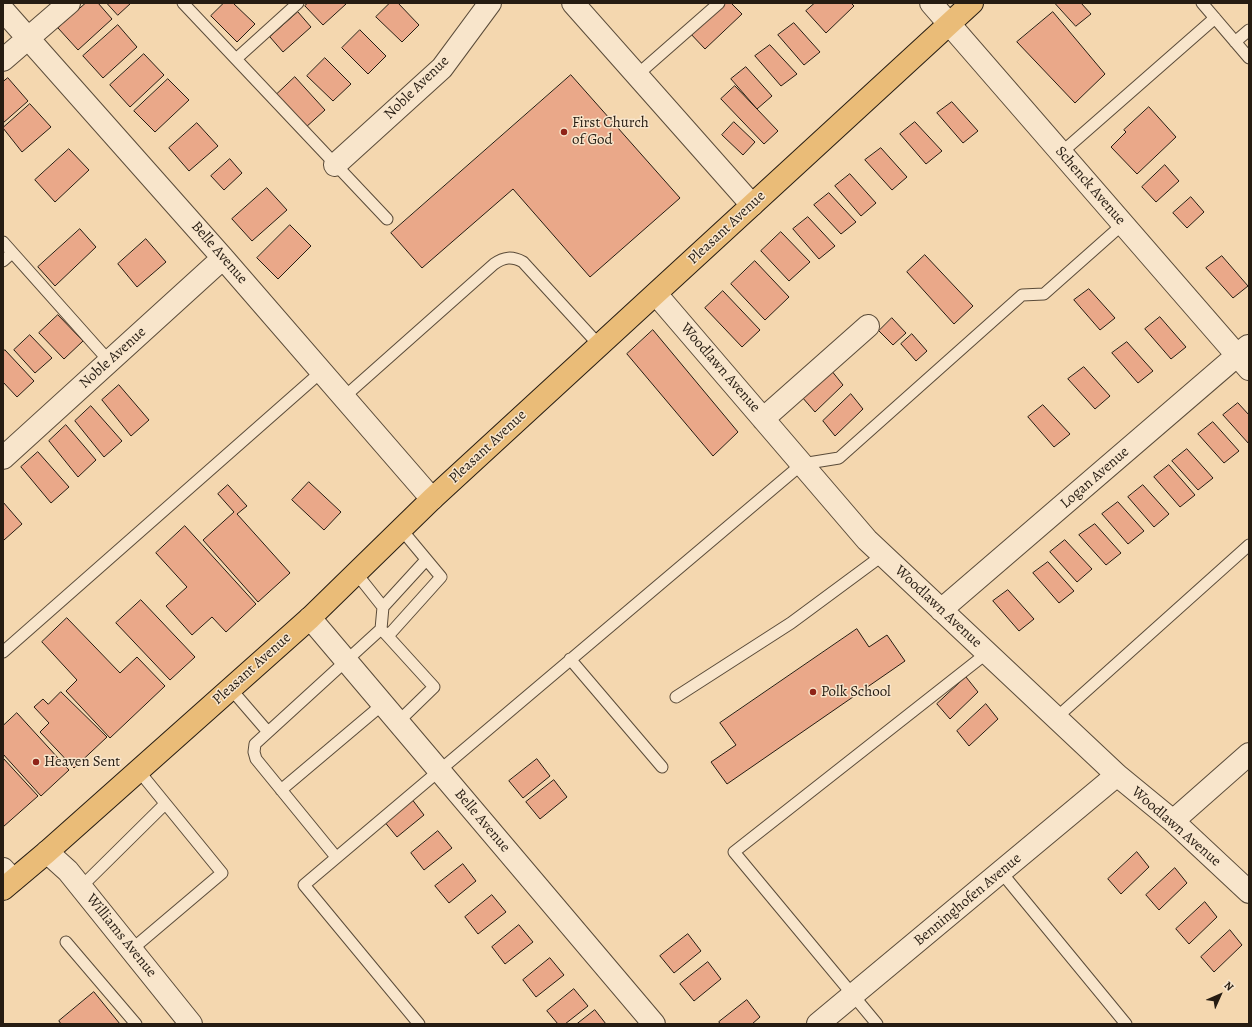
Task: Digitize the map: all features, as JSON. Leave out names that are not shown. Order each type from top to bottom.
[{"type":"main road","name":"Pleasant Avenue","points":[[6,879],[47,852],[310,618],[432,499],[972,3]]},
{"type":"street","points":[[3,60],[69,3]]},
{"type":"street","name":"Noble Avenue","points":[[335,165],[442,68],[490,3]]},
{"type":"street","points":[[573,3],[752,205]]},
{"type":"street","name":"Schenck Avenue","points":[[931,3],[1123,224],[1245,357]]},
{"type":"street","name":"Belle Avenue","points":[[3,10],[27,39],[223,258],[432,499]]},
{"type":"street","name":"Noble Avenue","points":[[3,458],[223,258]]},
{"type":"street","name":"Woodlawn Avenue","points":[[656,294],[867,540],[1117,775],[1173,820],[1249,892]]},
{"type":"street","points":[[763,419],[868,326]]},
{"type":"street","name":"Logan Avenue","points":[[942,610],[1245,357]]},
{"type":"street","name":"Belle Avenue","points":[[310,618],[654,1024]]},
{"type":"street","points":[[1173,820],[1249,754]]},
{"type":"street","name":"Benninghofen Avenue","points":[[818,1024],[1117,775]]},
{"type":"street","name":"Williams Avenue","points":[[47,852],[68,871],[191,1024]]},
{"type":"lane","points":[[183,3],[387,219]]},
{"type":"lane","points":[[236,59],[298,3]]},
{"type":"lane","points":[[637,75],[719,3]]},
{"type":"lane","points":[[1202,3],[1249,58]]},
{"type":"lane","points":[[1061,152],[1215,18]]},
{"type":"lane","points":[[1235,42],[1249,30]]},
{"type":"lane","points":[[419,1024],[304,885],[802,464],[839,458],[1022,295],[1044,294],[1123,224]]},
{"type":"lane","points":[[3,242],[109,361]]},
{"type":"lane","points":[[3,261],[12,253]]},
{"type":"lane","points":[[343,398],[494,264],[501,259],[508,257],[523,262],[599,345]]},
{"type":"lane","points":[[4,650],[321,372]]},
{"type":"lane","points":[[336,857],[256,759],[254,752],[255,744],[347,661],[384,633],[441,577],[401,529]]},
{"type":"lane","points":[[1056,718],[1249,545]]},
{"type":"lane","points":[[676,698],[791,623],[883,555]]},
{"type":"lane","points":[[383,607],[426,560]]},
{"type":"lane","points":[[356,573],[383,607],[384,633],[434,687],[398,722]]},
{"type":"lane","points":[[877,1024],[734,852],[987,653]]},
{"type":"lane","points":[[570,659],[662,767]]},
{"type":"lane","points":[[230,688],[268,732]]},
{"type":"lane","points":[[281,790],[383,704]]},
{"type":"lane","points":[[132,950],[222,873],[138,770]]},
{"type":"lane","points":[[81,887],[165,804]]},
{"type":"lane","points":[[1001,872],[1126,1024]]},
{"type":"lane","points":[[66,942],[136,1024]]},
{"type":"building","points":[[86,3],[98,3],[112,19],[78,50],[58,28]]},
{"type":"building","points":[[107,3],[131,3],[118,15]]},
{"type":"building","points":[[224,3],[233,3],[255,24],[237,42],[211,16]]},
{"type":"building","points":[[308,3],[346,4],[323,25],[305,6]]},
{"type":"building","points":[[390,3],[398,3],[419,25],[402,42],[376,17]]},
{"type":"building","points":[[720,3],[731,3],[742,14],[705,49],[689,32]]},
{"type":"building","points":[[815,3],[851,3],[854,6],[826,33],[806,11]]},
{"type":"building","points":[[1055,3],[1081,3],[1091,14],[1076,26]]},
{"type":"building","points":[[298,12],[311,27],[283,52],[270,37]]},
{"type":"building","points":[[1053,12],[1105,74],[1075,103],[1017,42]]},
{"type":"building","points":[[794,23],[820,52],[804,65],[778,35]]},
{"type":"building","points":[[118,25],[137,47],[103,78],[83,56]]},
{"type":"building","points":[[360,30],[386,56],[368,74],[342,48]]},
{"type":"building","points":[[770,45],[797,74],[781,86],[755,56]]},
{"type":"building","points":[[144,54],[164,75],[130,107],[110,85]]},
{"type":"building","points":[[325,58],[351,84],[333,101],[307,76]]},
{"type":"building","points":[[746,67],[772,96],[757,109],[731,79]]},
{"type":"building","name":"First Church of God","points":[[571,75],[680,198],[590,277],[513,189],[422,268],[391,233]]},
{"type":"building","points":[[295,77],[325,110],[305,128],[275,96]]},
{"type":"building","points":[[8,78],[28,101],[3,123],[3,82]]},
{"type":"building","points":[[168,79],[189,100],[155,132],[134,111]]},
{"type":"building","points":[[735,86],[778,131],[764,144],[721,99]]},
{"type":"building","points":[[952,102],[978,131],[963,143],[937,113]]},
{"type":"building","points":[[30,104],[51,127],[22,152],[3,128]]},
{"type":"building","points":[[1149,107],[1176,137],[1137,174],[1111,147],[1126,132],[1124,130]]},
{"type":"building","points":[[734,122],[755,142],[743,155],[722,135]]},
{"type":"building","points":[[915,122],[942,151],[926,164],[900,134]]},
{"type":"building","points":[[197,123],[218,146],[189,171],[169,148]]},
{"type":"building","points":[[881,148],[907,177],[892,190],[865,160]]},
{"type":"building","points":[[69,149],[89,170],[55,202],[35,180]]},
{"type":"building","points":[[230,159],[242,173],[224,190],[211,176]]},
{"type":"building","points":[[1165,165],[1179,181],[1156,202],[1142,187]]},
{"type":"building","points":[[850,174],[876,203],[861,216],[835,186]]},
{"type":"building","points":[[267,188],[287,210],[252,241],[232,219]]},
{"type":"building","points":[[829,193],[856,222],[841,234],[814,205]]},
{"type":"building","points":[[1191,197],[1204,212],[1187,228],[1173,213]]},
{"type":"building","points":[[808,217],[835,246],[819,259],[793,229]]},
{"type":"building","points":[[290,225],[311,246],[278,279],[257,258]]},
{"type":"building","points":[[80,229],[96,247],[55,286],[38,267]]},
{"type":"building","points":[[781,232],[810,262],[789,281],[761,251]]},
{"type":"building","points":[[146,239],[166,262],[137,287],[118,264]]},
{"type":"building","points":[[925,255],[973,306],[954,324],[907,272]]},
{"type":"building","points":[[1222,256],[1248,286],[1233,298],[1206,268]]},
{"type":"building","points":[[755,261],[789,297],[765,320],[731,284]]},
{"type":"building","points":[[1089,289],[1115,318],[1100,330],[1074,300]]},
{"type":"building","points":[[723,291],[760,330],[742,347],[705,308]]},
{"type":"building","points":[[58,315],[83,341],[64,359],[39,333]]},
{"type":"building","points":[[1160,317],[1186,347],[1171,359],[1145,329]]},
{"type":"building","points":[[892,318],[906,333],[893,345],[879,331]]},
{"type":"building","points":[[653,330],[738,432],[713,456],[627,354]]},
{"type":"building","points":[[912,334],[927,351],[916,361],[901,344]]},
{"type":"building","points":[[30,335],[52,358],[35,373],[14,350]]},
{"type":"building","points":[[1127,342],[1153,371],[1138,383],[1112,353]]},
{"type":"building","points":[[5,350],[34,381],[17,397],[3,382],[3,352]]},
{"type":"building","points":[[1084,367],[1110,396],[1095,409],[1068,379]]},
{"type":"building","points":[[831,370],[843,385],[815,412],[802,397]]},
{"type":"building","points":[[119,385],[149,420],[131,436],[102,400]]},
{"type":"building","points":[[851,394],[863,409],[835,436],[823,421]]},
{"type":"building","points":[[1238,403],[1249,415],[1249,444],[1223,415]]},
{"type":"building","points":[[1043,405],[1070,434],[1054,447],[1028,417]]},
{"type":"building","points":[[91,406],[122,441],[104,457],[75,421]]},
{"type":"building","points":[[1213,422],[1239,451],[1224,463],[1198,434]]},
{"type":"building","points":[[66,425],[96,460],[78,477],[49,441]]},
{"type":"building","points":[[1187,449],[1213,478],[1198,490],[1172,461]]},
{"type":"building","points":[[38,452],[69,487],[51,503],[21,467]]},
{"type":"building","points":[[1169,465],[1195,495],[1180,507],[1154,477]]},
{"type":"building","points":[[309,482],[341,512],[324,530],[292,500]]},
{"type":"building","points":[[228,485],[247,506],[237,514],[290,573],[258,602],[203,540],[234,512],[218,494]]},
{"type":"building","points":[[1143,485],[1169,514],[1154,527],[1128,497]]},
{"type":"building","points":[[3,502],[22,524],[4,540],[3,539]]},
{"type":"building","points":[[1118,502],[1144,531],[1128,544],[1102,514]]},
{"type":"building","points":[[1095,524],[1121,553],[1106,565],[1079,535]]},
{"type":"building","points":[[185,526],[256,604],[226,632],[212,617],[192,635],[166,606],[187,587],[156,553]]},
{"type":"building","points":[[1065,540],[1092,569],[1077,582],[1050,552]]},
{"type":"building","points":[[1048,562],[1074,591],[1059,603],[1033,573]]},
{"type":"building","points":[[1008,590],[1034,619],[1019,631],[993,601]]},
{"type":"building","points":[[141,600],[195,657],[170,680],[116,623]]},
{"type":"building","points":[[67,618],[120,673],[137,657],[165,686],[110,738],[66,691],[77,680],[42,642]]},
{"type":"building","name":"Polk School","points":[[857,629],[869,647],[887,635],[905,661],[727,784],[711,762],[736,745],[720,723]]},
{"type":"building","points":[[966,677],[978,692],[950,719],[937,704]]},
{"type":"building","points":[[61,692],[107,737],[74,768],[40,732],[49,723],[34,707],[43,699],[48,704]]},
{"type":"building","points":[[986,704],[998,719],[969,746],[957,731]]},
{"type":"building","name":"Heaven Sent","points":[[17,713],[69,770],[41,796],[3,754],[3,726]]},
{"type":"building","points":[[3,758],[38,796],[3,827]]},
{"type":"building","points":[[537,759],[550,776],[523,798],[509,781]]},
{"type":"building","points":[[554,780],[567,797],[540,819],[526,802]]},
{"type":"building","points":[[411,798],[424,815],[397,837],[383,820]]},
{"type":"building","points":[[438,831],[452,848],[424,870],[411,853]]},
{"type":"building","points":[[1137,852],[1149,867],[1121,894],[1108,879]]},
{"type":"building","points":[[463,864],[476,881],[449,903],[435,886]]},
{"type":"building","points":[[1175,868],[1187,883],[1159,910],[1146,895]]},
{"type":"building","points":[[492,895],[506,912],[478,934],[465,917]]},
{"type":"building","points":[[1205,902],[1217,917],[1189,944],[1176,929]]},
{"type":"building","points":[[519,925],[533,942],[505,964],[492,947]]},
{"type":"building","points":[[1230,930],[1242,945],[1214,972],[1201,957]]},
{"type":"building","points":[[688,934],[701,951],[674,973],[660,956]]},
{"type":"building","points":[[550,958],[564,975],[536,997],[523,980]]},
{"type":"building","points":[[708,962],[721,979],[694,1001],[680,984]]},
{"type":"building","points":[[574,989],[588,1006],[565,1024],[558,1024],[547,1011]]},
{"type":"building","points":[[94,992],[120,1024],[61,1024],[59,1021]]},
{"type":"building","points":[[747,1000],[760,1017],[752,1024],[720,1024],[719,1022]]},
{"type":"building","points":[[595,1010],[606,1024],[577,1024]]},
{"type":"place","name":"First Church of God","points":[[564,132]]},
{"type":"place","name":"Polk School","points":[[813,692]]},
{"type":"place","name":"Heaven Sent","points":[[36,762]]}]
